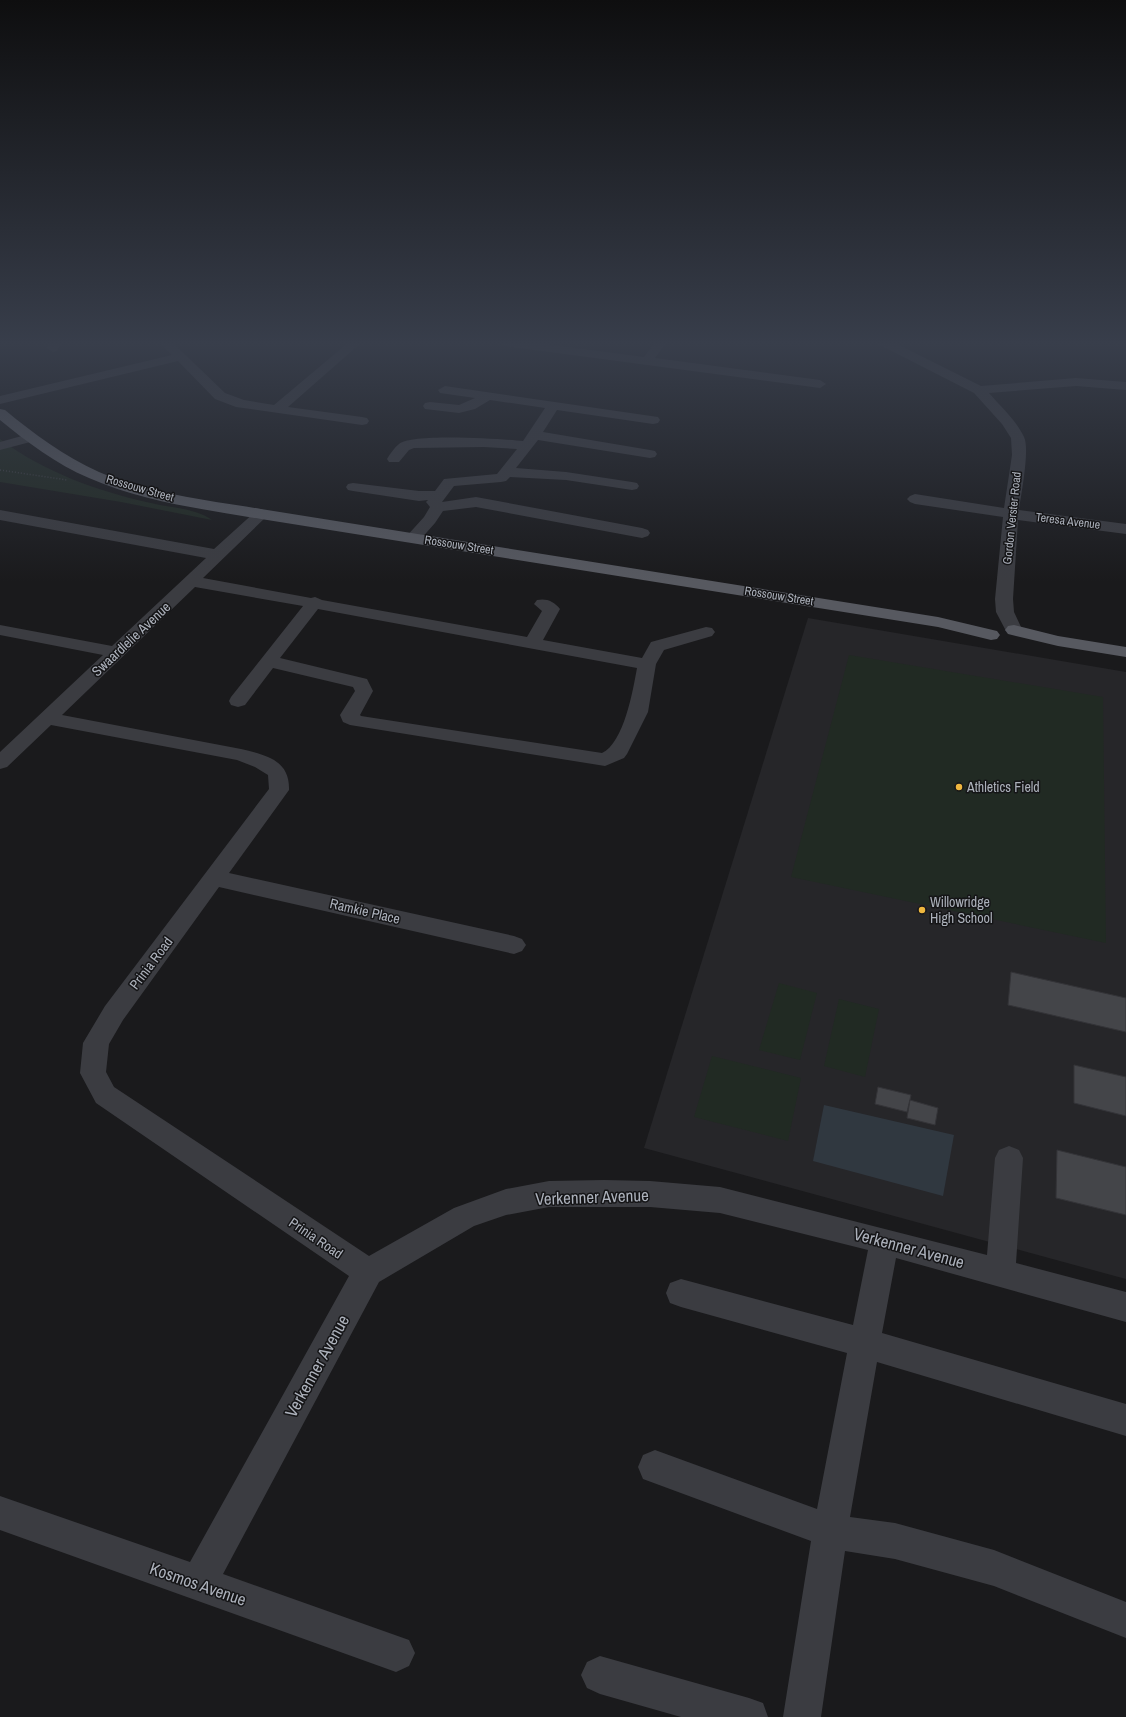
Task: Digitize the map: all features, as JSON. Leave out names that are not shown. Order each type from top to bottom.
[{"type":"main road","name":"Rossouw Street","points":[[11,422],[29,438],[72,464],[124,485],[183,500],[261,514],[938,622],[990,628],[998,638],[1012,632]]},
{"type":"main road","points":[[1012,632],[1126,652]]},
{"type":"street","points":[[476,502],[500,489],[503,485],[503,475],[531,440],[543,422]]},
{"type":"street","name":"Gordon Verster Road","points":[[1008,422],[1018,438],[1019,454],[1010,514],[1004,599],[1005,612],[1012,632]]},
{"type":"street","points":[[0,446],[29,438]]},
{"type":"street","points":[[394,459],[404,447],[412,444],[477,441],[531,440],[650,454]]},
{"type":"street","points":[[414,538],[430,520],[438,501],[449,482],[503,475],[566,476],[632,486]]},
{"type":"street","points":[[353,487],[419,496],[438,501],[476,502],[642,533]]},
{"type":"street","name":"Teresa Avenue","points":[[915,499],[1010,514],[1126,529]]},
{"type":"street","name":"Swaardlelie Avenue","points":[[0,763],[261,514]]},
{"type":"street","points":[[0,516],[218,555]]},
{"type":"street","points":[[191,581],[314,602],[647,664]]},
{"type":"street","name":"Gordon Verster Road","points":[[990,628],[1004,599]]},
{"type":"street","points":[[238,701],[314,602]]},
{"type":"street","points":[[533,642],[551,609],[542,604]]},
{"type":"street","points":[[1,631],[117,652]]},
{"type":"street","points":[[268,661],[360,683],[364,691],[350,715],[350,718],[357,721],[605,760],[617,754],[638,712],[647,664],[657,646],[706,632]]},
{"type":"street","name":"Prinia Road","points":[[47,718],[241,755],[264,763],[274,769],[279,777],[279,790],[114,1013],[96,1043],[93,1073],[105,1095],[136,1118],[368,1272]]},
{"type":"street","name":"Ramkie Place","points":[[215,878],[514,945]]},
{"type":"street","points":[[1000,1272],[1009,1158]]},
{"type":"street","name":"Verkenner Avenue","points":[[198,1584],[368,1272],[464,1217],[506,1202],[549,1194],[650,1194],[720,1200],[884,1241],[1126,1307]]},
{"type":"street","points":[[802,1717],[830,1531],[884,1241]]},
{"type":"street","points":[[681,1292],[865,1343],[1126,1420]]},
{"type":"street","points":[[655,1467],[830,1531],[895,1541],[994,1568],[1126,1620]]},
{"type":"street","name":"Kosmos Avenue","points":[[0,1513],[396,1653]]},
{"type":"street","points":[[600,1675],[749,1717]]},
{"type":"shaded area","points":[[0,439],[17,451],[53,471],[72,479],[111,493],[198,513],[212,520],[121,502],[0,482]]},
{"type":"shaded area","name":"Willowridge High School","points":[[808,618],[1126,672],[1126,1279],[644,1148]]},
{"type":"shaded area","name":"Athletics Field","points":[[849,655],[1103,697],[1106,943],[791,877]]},
{"type":"shaded area","points":[[779,983],[817,993],[800,1060],[759,1050]]},
{"type":"shaded area","points":[[839,999],[879,1009],[865,1077],[824,1066]]},
{"type":"shaded area","points":[[712,1056],[801,1078],[788,1141],[694,1117]]},
{"type":"shaded area","points":[[824,1105],[954,1135],[943,1196],[813,1161]]},
{"type":"building","points":[[1011,972],[1126,998],[1126,1032],[1008,1005]]},
{"type":"building","points":[[1074,1065],[1126,1077],[1126,1116],[1074,1103]]},
{"type":"building","points":[[878,1087],[911,1095],[907,1112],[875,1104]]},
{"type":"building","points":[[910,1100],[938,1108],[935,1125],[907,1118]]},
{"type":"building","points":[[1057,1150],[1126,1167],[1126,1215],[1056,1198]]},
{"type":"place","name":"Athletics Field","points":[[959,787]]},
{"type":"place","name":"Willowridge High School","points":[[922,910]]}]
